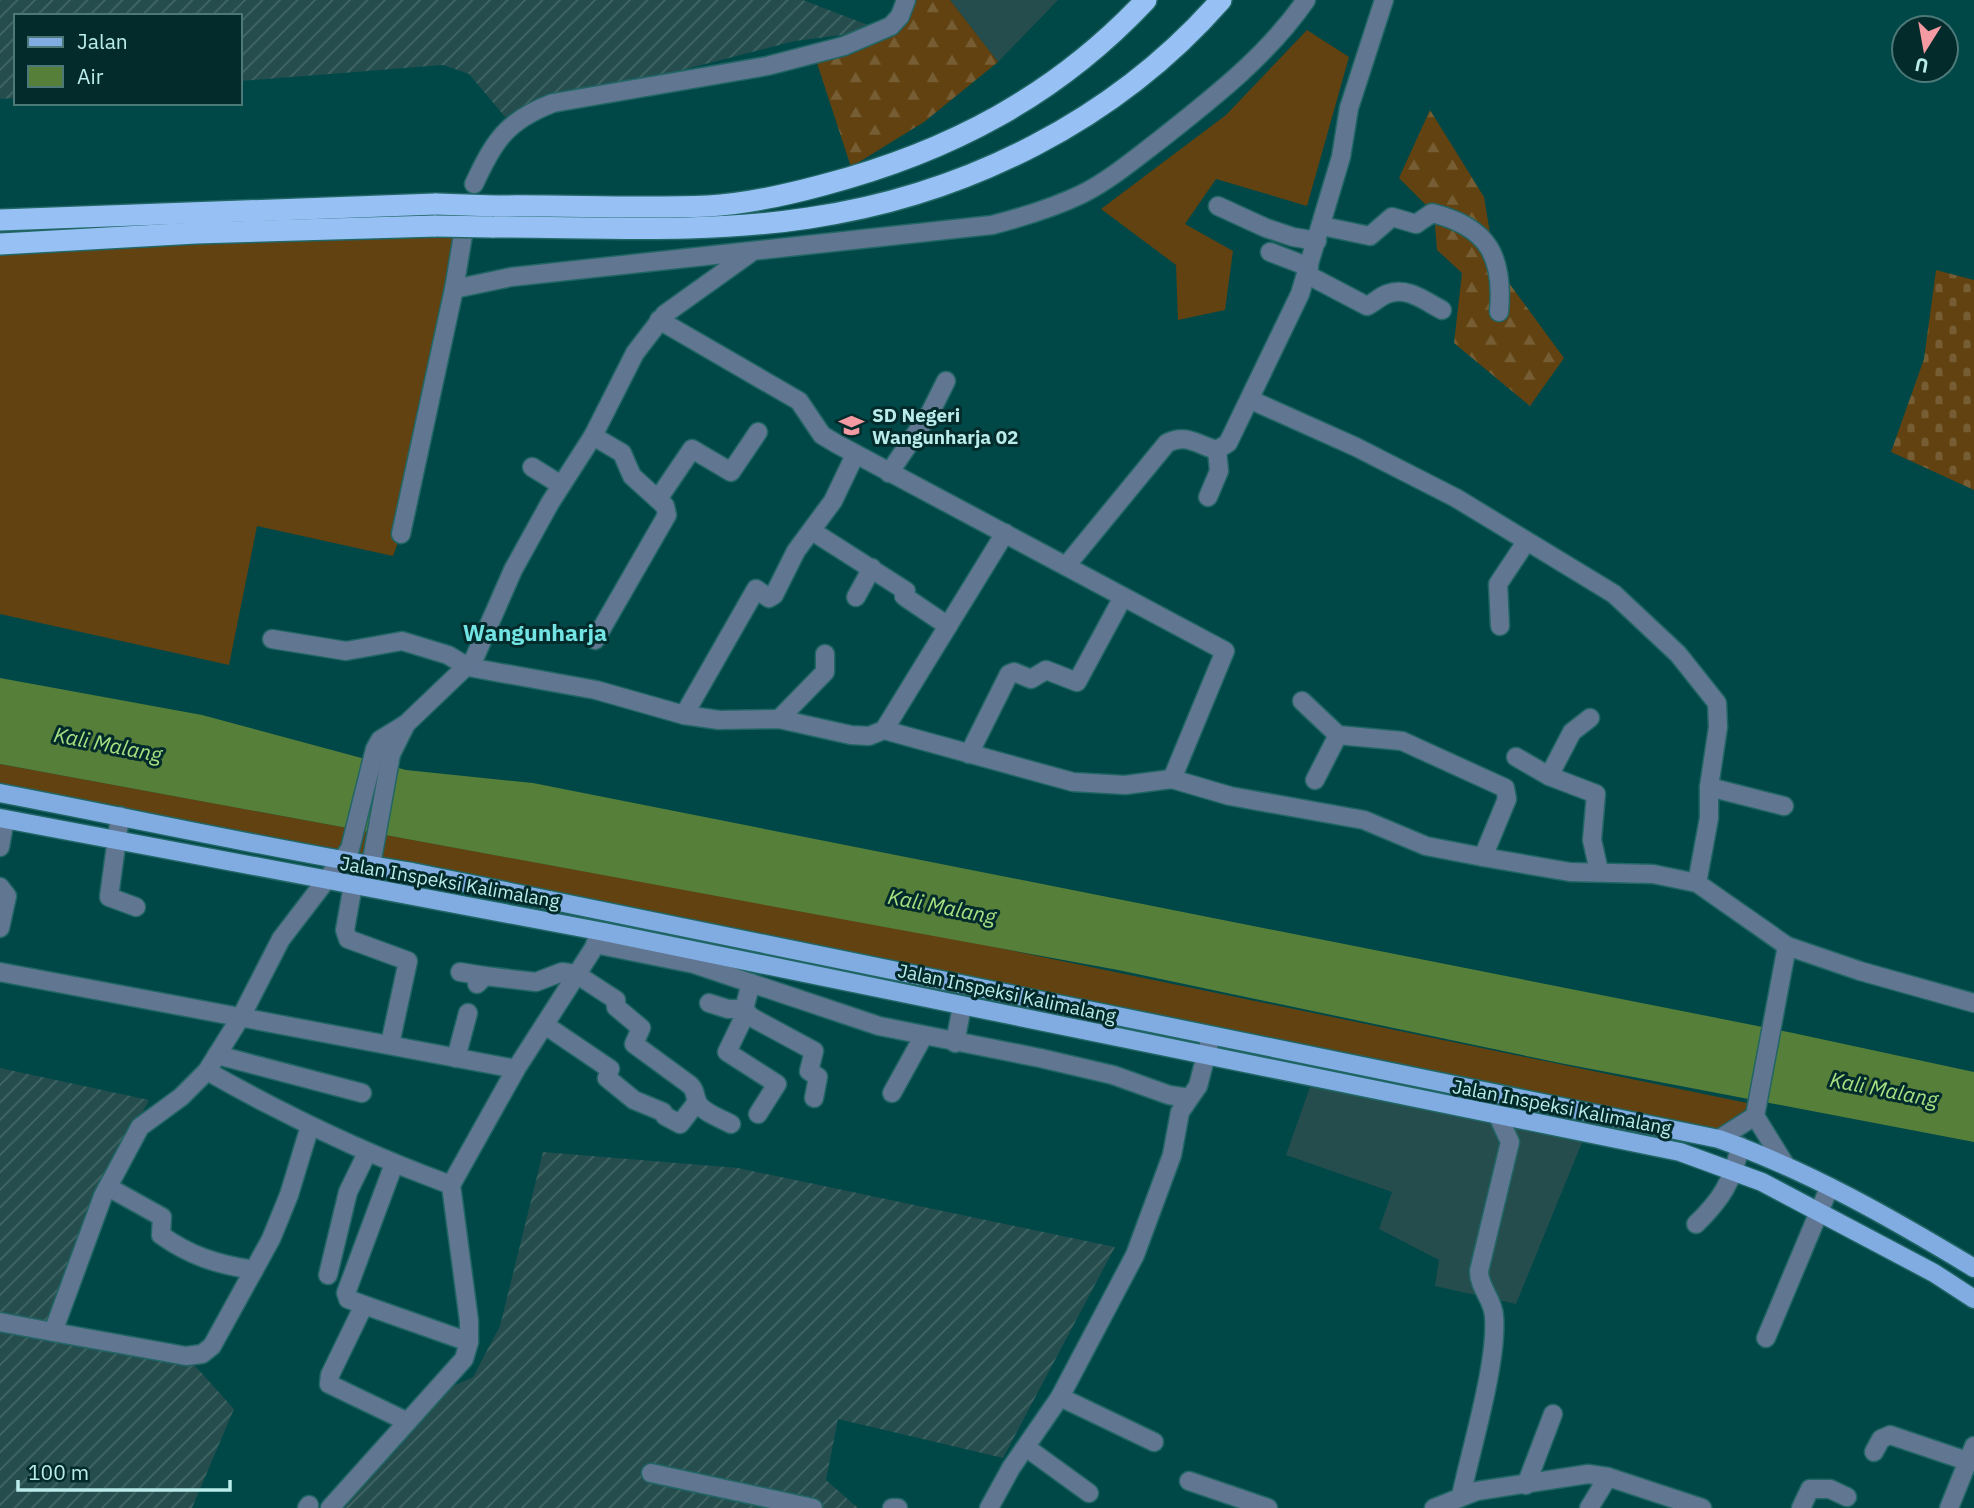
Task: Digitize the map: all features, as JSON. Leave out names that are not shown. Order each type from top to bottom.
[{"type":"highway","points":[[0,244],[196,233],[436,226],[493,216],[709,206],[779,197],[881,170],[970,133],[1039,91],[1102,44],[1146,0]]},
{"type":"highway","points":[[0,220],[436,204],[493,216],[710,227],[808,218],[898,201],[992,168],[1065,129],[1165,59],[1221,0]]},
{"type":"main road","name":"Jalan Inspeksi Kalimalang","points":[[0,793],[339,861],[373,858],[1211,1036],[1719,1139],[1786,1166],[1974,1268]]},
{"type":"main road","name":"Jalan Inspeksi Kalimalang","points":[[2,818],[354,885],[599,938],[810,974],[1680,1152],[1735,1170],[1934,1273],[1974,1299]]},
{"type":"main road","points":[[1462,1108],[1466,1089]]},
{"type":"main road","points":[[1934,1273],[1947,1252]]},
{"type":"street","points":[[474,184],[511,124],[532,111],[561,102],[767,66],[844,46],[891,26],[900,16],[906,0]]},
{"type":"street","points":[[454,289],[511,277],[992,225],[1036,214],[1085,192],[1134,159],[1226,88],[1265,50],[1306,0]]},
{"type":"street","points":[[1217,450],[1228,443],[1251,400],[1307,270],[1341,157],[1349,108],[1384,0]]},
{"type":"street","points":[[1218,206],[1275,231],[1320,234],[1370,236],[1392,217],[1416,224],[1432,213],[1452,218],[1476,230],[1487,241],[1497,264],[1499,312]]},
{"type":"street","points":[[401,534],[454,289],[463,235]]},
{"type":"street","points":[[1270,251],[1365,306],[1370,306],[1385,295],[1400,291],[1416,295],[1442,310]]},
{"type":"street","points":[[54,1332],[108,1186],[140,1127],[181,1097],[207,1071],[242,1015],[281,939],[353,842],[383,751],[406,724],[468,667],[513,570],[561,485],[593,436],[627,366],[659,320],[705,283],[752,253]]},
{"type":"street","points":[[694,258],[705,283]]},
{"type":"street","points":[[659,320],[799,401],[822,435],[1225,651],[1172,779]]},
{"type":"street","points":[[889,473],[930,413],[946,382]]},
{"type":"street","points":[[1251,400],[1409,472],[1614,594],[1678,653],[1717,703],[1718,727],[1709,787],[1709,818],[1697,883]]},
{"type":"street","points":[[658,499],[692,449],[731,472],[758,432]]},
{"type":"street","points":[[593,436],[622,453],[632,475],[665,506],[667,515],[595,640]]},
{"type":"street","points":[[1066,566],[1167,443],[1178,437],[1217,450]]},
{"type":"street","points":[[1208,497],[1219,471],[1217,450]]},
{"type":"street","points":[[684,715],[756,589],[772,598],[796,551],[833,501],[855,454]]},
{"type":"street","points":[[531,467],[561,485]]},
{"type":"street","points":[[813,531],[906,591],[904,596],[948,626]]},
{"type":"street","points":[[272,639],[346,651],[402,641],[448,656],[468,667],[596,690],[684,715],[719,720],[779,719],[851,735],[869,736],[884,730],[1005,533]]},
{"type":"street","points":[[1500,626],[1496,596],[1498,584],[1526,542]]},
{"type":"street","points":[[856,597],[872,568]]},
{"type":"street","points":[[969,754],[1009,674],[1014,672],[1031,679],[1045,670],[1077,682],[1123,597]]},
{"type":"street","points":[[779,719],[825,672],[825,654]]},
{"type":"street","points":[[1302,701],[1338,735],[1402,741],[1504,788],[1507,799],[1483,857]]},
{"type":"street","points":[[1549,776],[1572,732],[1590,718]]},
{"type":"street","points":[[884,730],[1022,770],[1093,785],[1145,784],[1172,779],[1230,796],[1364,820],[1426,846],[1570,872],[1653,874],[1697,883],[1787,946],[1860,971],[1974,1003]]},
{"type":"street","points":[[1315,780],[1338,735]]},
{"type":"street","points":[[373,858],[383,751]]},
{"type":"street","points":[[1516,757],[1549,776],[1596,794],[1592,840],[1600,872]]},
{"type":"street","points":[[1709,787],[1784,806]]},
{"type":"street","points":[[120,816],[108,897],[136,906]]},
{"type":"street","points":[[0,847],[2,818]]},
{"type":"street","points":[[354,885],[345,930],[348,939],[408,961],[390,1044]]},
{"type":"street","points":[[0,887],[7,896],[0,928]]},
{"type":"street","points":[[330,1508],[406,1421],[460,1366],[469,1342],[464,1273],[451,1185],[516,1069],[599,938],[694,964],[846,1017],[923,1037],[1113,1075],[1169,1095],[1189,1098]]},
{"type":"street","points":[[1786,1166],[1756,1109],[1787,946]]},
{"type":"street","points":[[0,972],[242,1015],[516,1069]]},
{"type":"street","points":[[460,972],[481,980],[536,982],[562,972],[576,974],[597,985],[615,1000],[616,1007],[641,1028],[634,1044],[690,1085],[695,1091],[697,1102],[731,1124]]},
{"type":"street","points":[[803,1001],[810,974]]},
{"type":"street","points":[[751,983],[744,1019],[727,1052],[777,1084],[758,1114]]},
{"type":"street","points":[[709,1003],[728,1009],[744,1009],[751,1017],[814,1051],[808,1071],[818,1077],[814,1098]]},
{"type":"street","points":[[955,1043],[962,1006]]},
{"type":"street","points":[[456,1058],[468,1013]]},
{"type":"street","points":[[545,1025],[610,1069],[607,1078],[634,1100],[663,1112],[665,1116],[680,1124],[697,1102]]},
{"type":"street","points":[[989,1508],[1060,1397],[1135,1255],[1172,1155],[1181,1112],[1195,1093],[1211,1036]]},
{"type":"street","points":[[892,1093],[923,1037]]},
{"type":"street","points":[[217,1055],[362,1093]]},
{"type":"street","points":[[207,1071],[367,1153],[451,1185]]},
{"type":"street","points":[[1719,1139],[1756,1109]]},
{"type":"street","points":[[1461,1496],[1486,1380],[1495,1319],[1492,1305],[1479,1279],[1479,1271],[1510,1142],[1498,1116]]},
{"type":"street","points":[[0,1322],[186,1356],[202,1354],[223,1331],[230,1311],[254,1270],[289,1195],[310,1126]]},
{"type":"street","points":[[1696,1224],[1720,1201],[1735,1170],[1740,1146]]},
{"type":"street","points":[[327,1275],[348,1192],[367,1153]]},
{"type":"street","points":[[394,1164],[346,1293],[348,1299],[469,1342]]},
{"type":"street","points":[[108,1186],[162,1217],[161,1235],[192,1254],[218,1265],[254,1270]]},
{"type":"street","points":[[1766,1338],[1829,1188]]},
{"type":"street","points":[[364,1305],[330,1376],[329,1384],[406,1421]]},
{"type":"street","points":[[1060,1397],[1154,1442]]},
{"type":"street","points":[[1526,1485],[1553,1414]]},
{"type":"street","points":[[1874,1452],[1881,1439],[1889,1435],[1971,1454],[1949,1508]]},
{"type":"street","points":[[1027,1448],[1089,1493]]},
{"type":"street","points":[[651,1473],[813,1508]]},
{"type":"street","points":[[1434,1508],[1461,1496],[1588,1474],[1608,1477],[1694,1507]]},
{"type":"street","points":[[1589,1508],[1608,1477]]},
{"type":"street","points":[[1189,1481],[1268,1508]]},
{"type":"street","points":[[1801,1508],[1810,1489],[1830,1489],[1847,1497]]},
{"type":"street","points":[[892,1508],[898,1508]]},
{"type":"shaded area","points":[[0,0],[803,0],[881,30],[795,41],[553,103],[511,124],[469,74],[443,65],[242,81],[242,14],[14,14],[14,98],[0,99]]},
{"type":"shaded area","points":[[950,0],[1058,0],[998,62]]},
{"type":"shaded area","points":[[0,1068],[149,1100],[90,1212],[48,1324],[178,1347],[234,1409],[192,1508],[0,1508]]},
{"type":"shaded area","points":[[1310,1087],[1583,1140],[1516,1304],[1435,1286],[1439,1260],[1379,1229],[1392,1192],[1286,1155]]},
{"type":"shaded area","points":[[543,1152],[738,1168],[1115,1247],[1003,1458],[838,1419],[826,1480],[858,1508],[337,1508],[427,1398],[473,1377],[500,1326]]},
{"type":"green space","points":[[907,0],[950,0],[998,62],[924,122],[851,167],[814,54],[891,26]]},
{"type":"green space","points":[[1307,30],[1349,57],[1307,206],[1216,179],[1185,224],[1233,251],[1225,310],[1178,320],[1176,265],[1101,209],[1226,115]]},
{"type":"green space","points":[[1430,110],[1484,197],[1495,264],[1564,358],[1530,406],[1454,343],[1462,273],[1437,250],[1434,213],[1399,178]]},
{"type":"green space","points":[[466,227],[401,534],[393,556],[257,526],[229,665],[0,614],[0,245]]},
{"type":"green space","points":[[1936,270],[1974,280],[1974,490],[1891,452],[1924,359]]},
{"type":"green space","points":[[0,764],[980,944],[1757,1105],[1719,1139],[0,793]]},
{"type":"water","name":"Kali Malang","points":[[0,678],[202,715],[406,770],[533,783],[1793,1033],[1974,1072],[1974,1142],[1560,1063],[1118,970],[0,764]]},
{"type":"place","name":"SD Negeri Wangunharja 02","points":[[852,426]]},
{"type":"district","name":"Wangunharja","points":[[535,632]]}]
